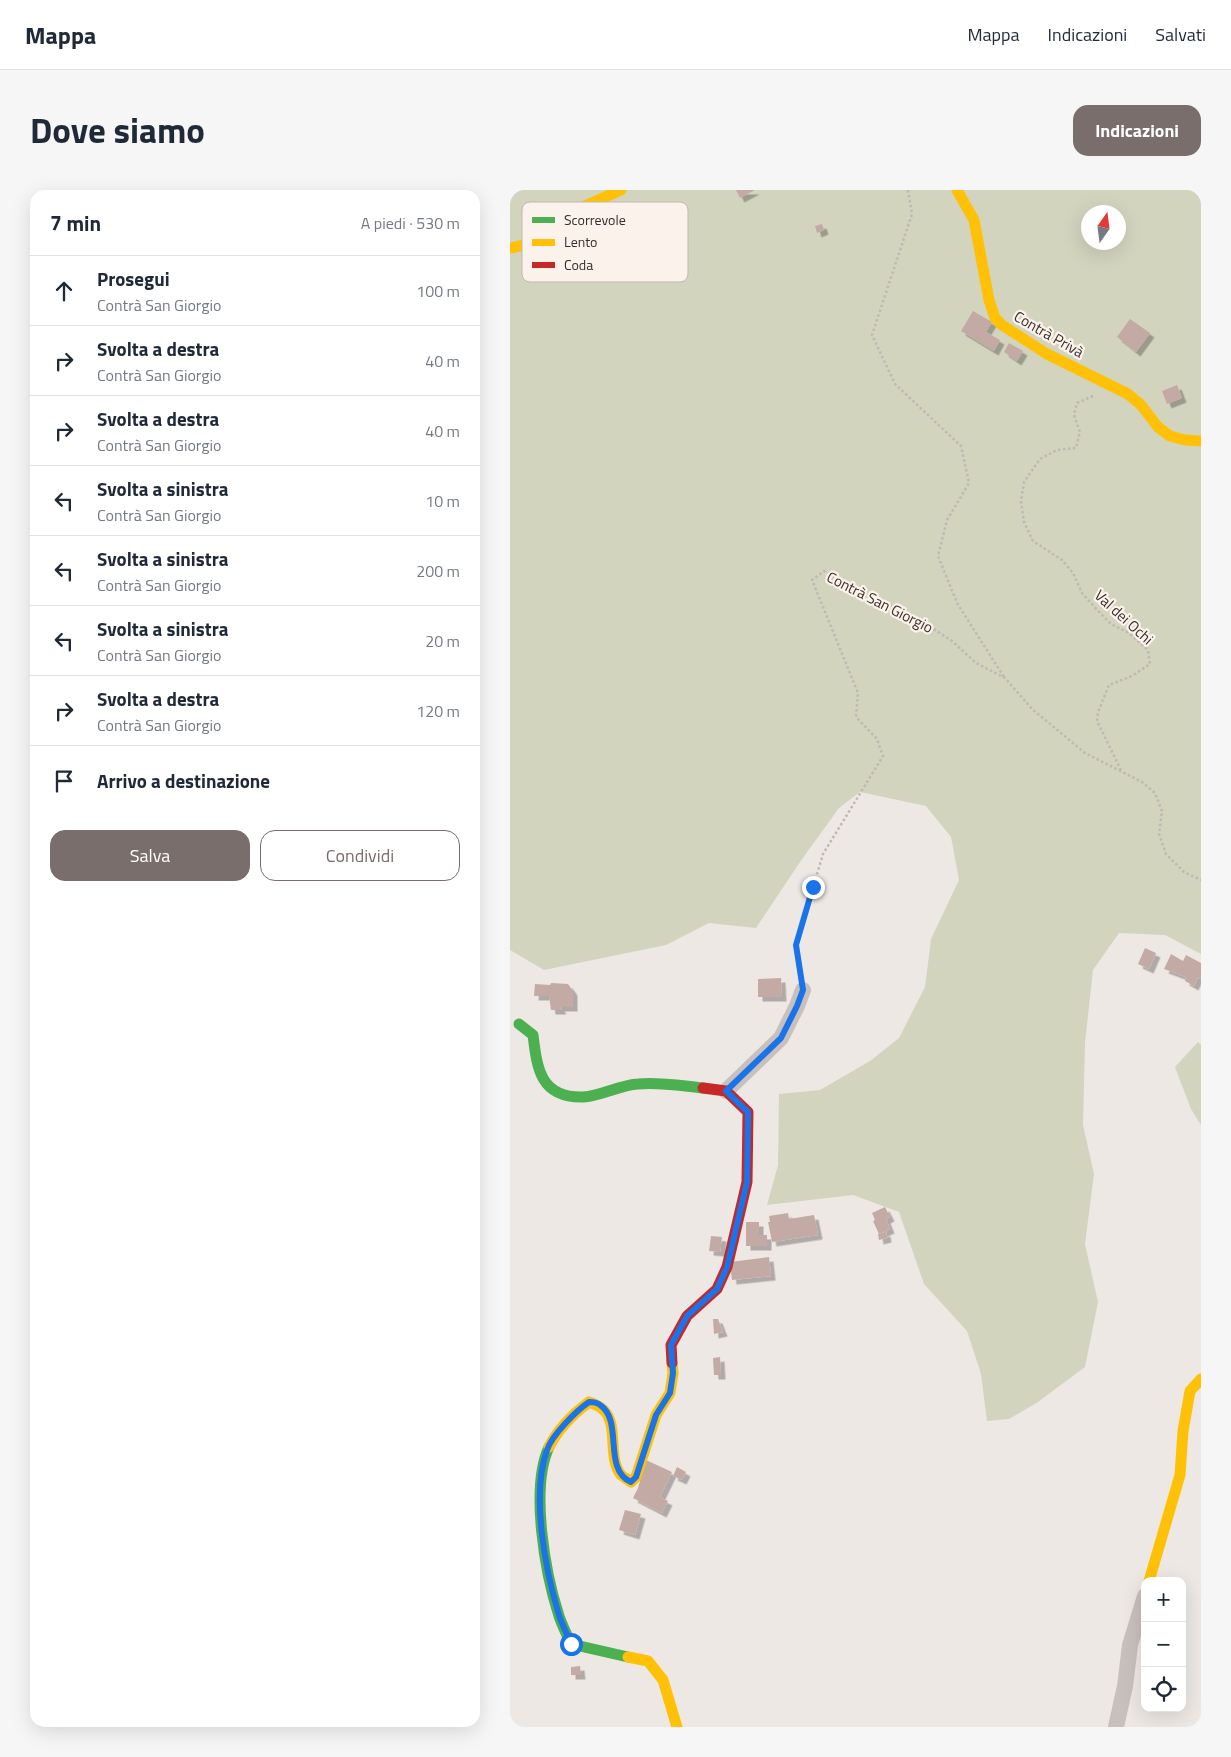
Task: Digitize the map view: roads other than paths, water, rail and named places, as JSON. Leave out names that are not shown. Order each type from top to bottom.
[{"type":"street","points":[[594,202],[621,190]]},
{"type":"street","name":"Contrà Privà","points":[[957,190],[974,220],[989,300],[995,318],[1012,332],[1047,354],[1135,398],[1163,432],[1176,439],[1201,441]]},
{"type":"street","points":[[726,1091],[781,1038],[803,990]]},
{"type":"street","points":[[519,1024],[534,1035],[537,1067],[547,1086],[562,1094],[583,1097],[637,1084],[669,1084],[726,1091],[748,1112],[747,1182],[727,1267],[717,1289],[687,1316],[671,1345],[673,1373],[670,1393],[656,1415],[636,1477],[631,1482],[618,1470],[608,1412],[600,1404],[589,1402],[575,1412],[547,1448],[541,1478],[541,1525],[546,1557],[558,1613],[571,1644],[648,1661],[663,1680],[677,1727]]},
{"type":"street","points":[[1150,1577],[1180,1475],[1183,1431],[1190,1391],[1201,1379]]},
{"type":"street","points":[[1116,1727],[1125,1686],[1130,1645],[1141,1609]]}]
